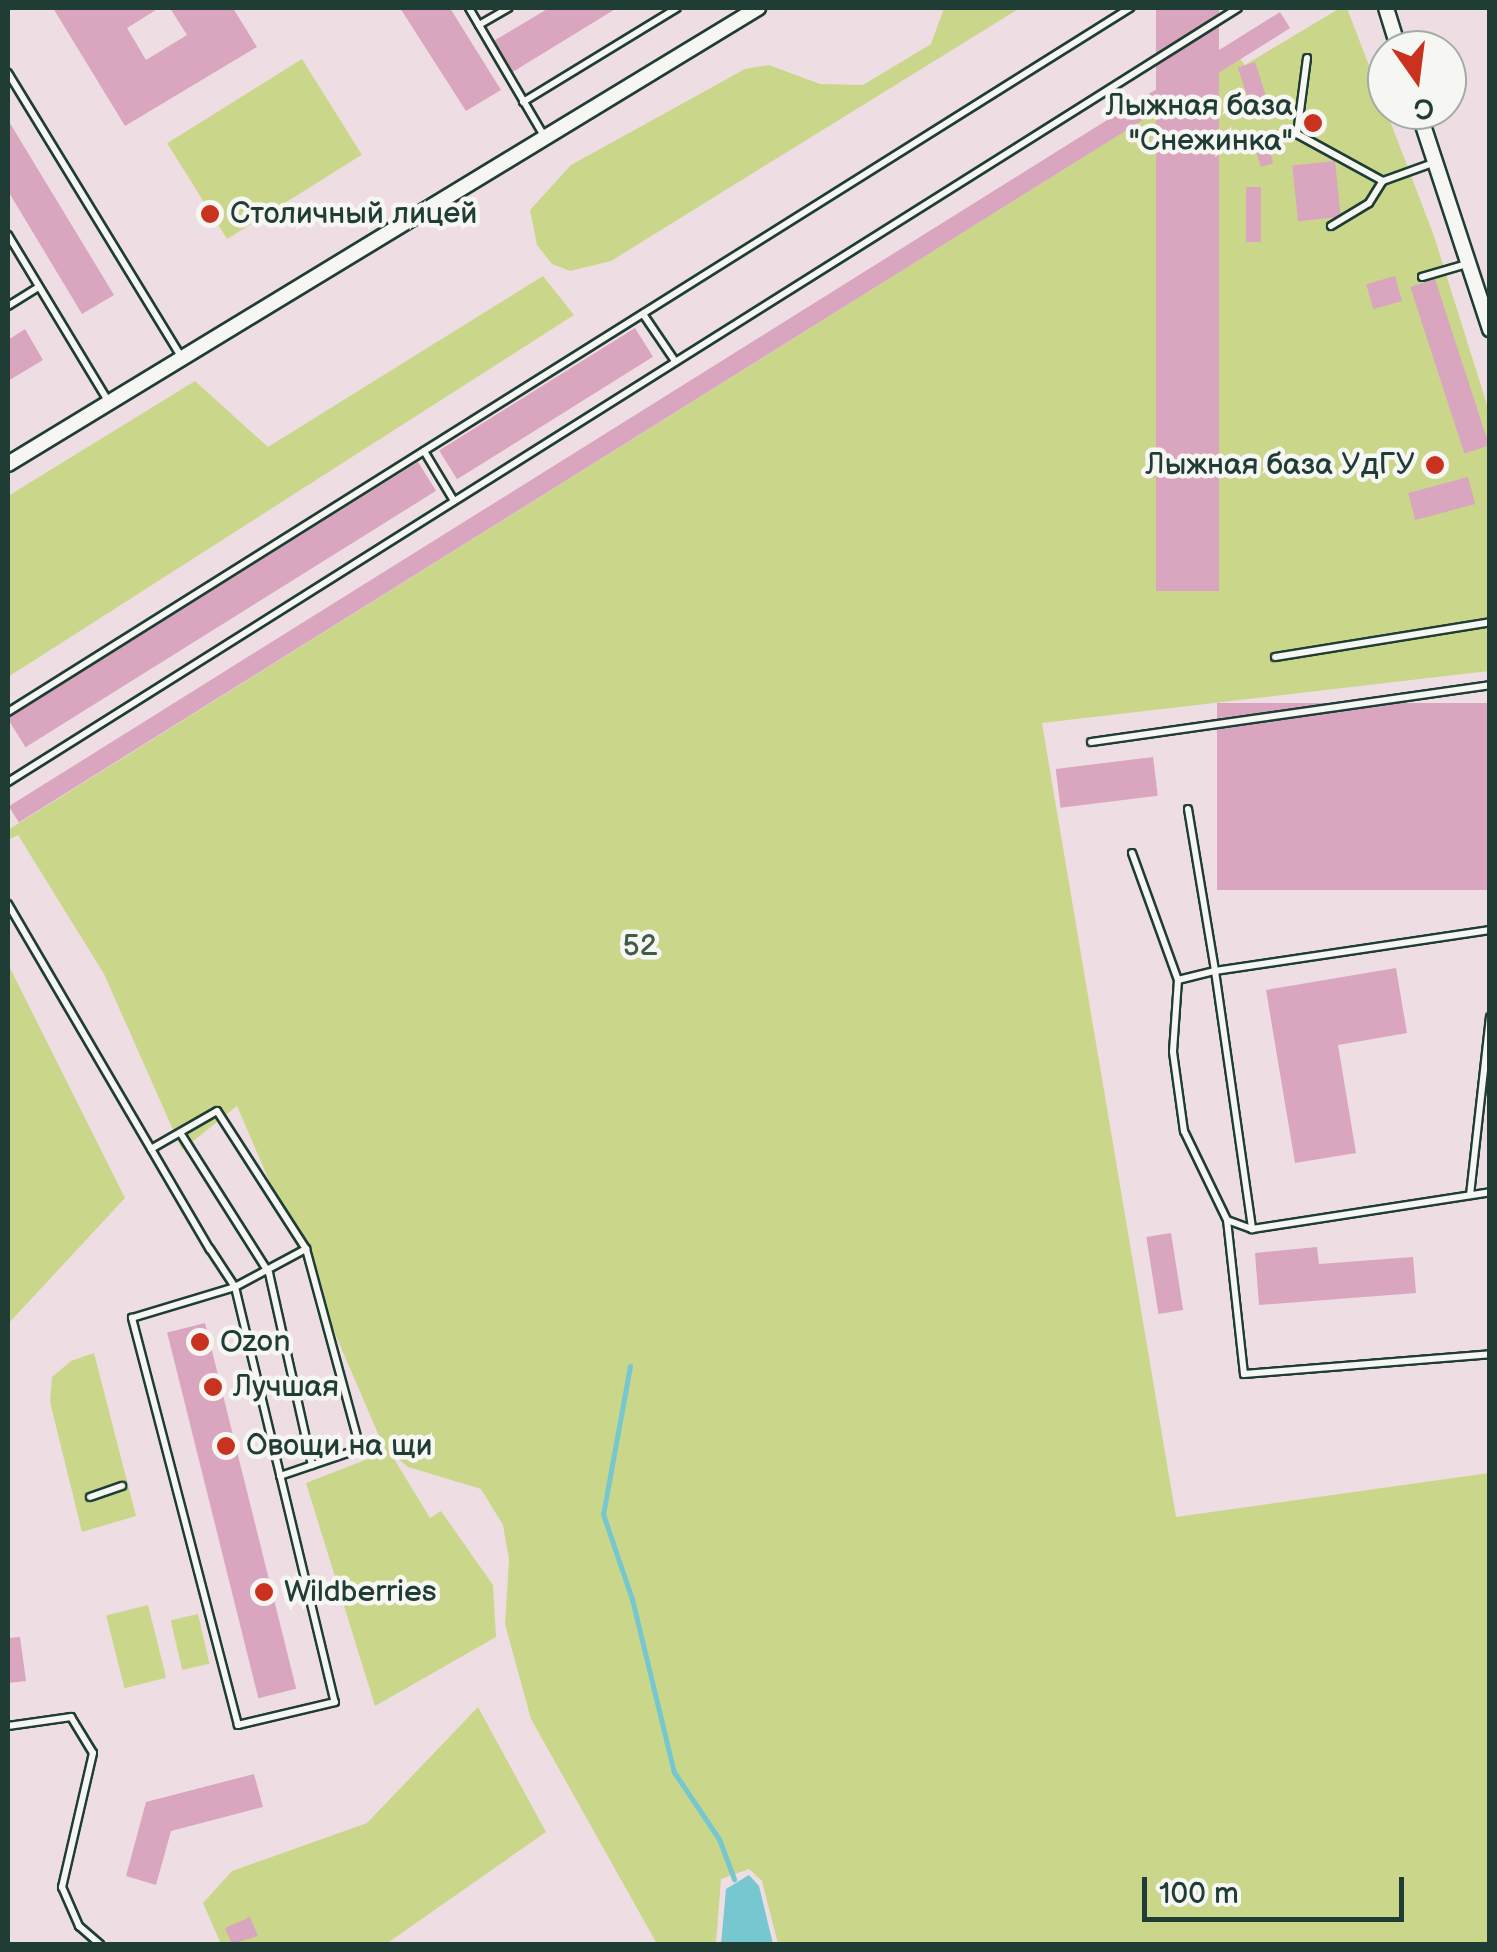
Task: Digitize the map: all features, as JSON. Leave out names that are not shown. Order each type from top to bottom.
[{"type":"street","points":[[8,464],[758,8]]},
{"type":"street","points":[[1424,130],[1490,328]]},
{"type":"lane","points":[[469,8],[544,137]]},
{"type":"lane","points":[[479,25],[508,8]]},
{"type":"lane","points":[[523,102],[677,8]]},
{"type":"lane","points":[[8,712],[1130,8]]},
{"type":"lane","points":[[8,782],[1238,8]]},
{"type":"lane","points":[[1307,58],[1297,134],[1383,182]]},
{"type":"lane","points":[[8,73],[182,357]]},
{"type":"lane","points":[[1330,226],[1369,203],[1383,182],[1434,162]]},
{"type":"lane","points":[[8,235],[108,402]]},
{"type":"lane","points":[[1422,277],[1468,264]]},
{"type":"lane","points":[[8,306],[39,287]]},
{"type":"lane","points":[[643,314],[675,361]]},
{"type":"lane","points":[[424,450],[454,501]]},
{"type":"lane","points":[[1275,657],[1490,622]]},
{"type":"lane","points":[[1091,742],[1490,685]]},
{"type":"lane","points":[[1188,809],[1216,971],[1252,1230]]},
{"type":"lane","points":[[1132,853],[1178,980],[1173,1052],[1184,1131],[1227,1220],[1244,1374],[1490,1354]]},
{"type":"lane","points":[[8,904],[235,1287],[335,1702],[238,1725],[132,1318],[235,1287],[269,1272],[306,1248]]},
{"type":"lane","points":[[1178,980],[1490,930]]},
{"type":"lane","points":[[1470,1195],[1490,1018]]},
{"type":"lane","points":[[152,1149],[217,1111],[306,1248],[360,1448]]},
{"type":"lane","points":[[181,1134],[269,1272],[312,1465]]},
{"type":"lane","points":[[1227,1220],[1252,1230],[1490,1192]]},
{"type":"lane","points":[[280,1476],[377,1442]]},
{"type":"lane","points":[[90,1497],[122,1486]]},
{"type":"lane","points":[[8,1726],[70,1717],[93,1752],[62,1887],[78,1926],[100,1944]]},
{"type":"green space","points":[[944,8],[1020,8],[611,261],[570,271],[552,264],[537,245],[530,210],[571,165],[745,69],[769,65],[820,84],[863,85],[931,44]]},
{"type":"green space","name":"52","points":[[1340,8],[1347,8],[1367,60],[1367,130],[1394,130],[1434,236],[1489,411],[1489,671],[1042,723],[1176,1517],[1489,1473],[1489,1944],[778,1944],[762,1881],[749,1869],[721,1879],[716,1944],[657,1944],[531,1719],[505,1624],[509,1560],[503,1525],[481,1489],[408,1467],[390,1452],[430,1518],[441,1511],[493,1585],[496,1637],[375,1706],[306,1483],[386,1452],[237,1106],[182,1150],[104,974],[18,835],[8,840],[8,830],[1240,59],[1245,65]]},
{"type":"green space","points":[[302,59],[362,155],[227,239],[167,143]]},
{"type":"green space","points":[[543,276],[574,315],[8,677],[8,496],[195,381],[268,447]]},
{"type":"green space","points":[[8,964],[125,1198],[8,1324]]},
{"type":"green space","points":[[94,1353],[136,1516],[82,1532],[50,1402],[52,1377],[71,1361]]},
{"type":"green space","points":[[148,1605],[166,1678],[124,1688],[106,1615]]},
{"type":"green space","points":[[198,1614],[209,1664],[182,1670],[171,1620]]},
{"type":"green space","points":[[478,1707],[546,1832],[386,1944],[221,1944],[203,1903],[232,1871],[367,1823]]},
{"type":"water","points":[[749,1875],[759,1886],[773,1944],[721,1944],[726,1889]]},
{"type":"building","points":[[53,8],[159,8],[127,28],[146,60],[187,35],[170,8],[233,8],[257,47],[125,126]]},
{"type":"building","points":[[400,8],[450,8],[501,90],[466,111]]},
{"type":"building","points":[[549,8],[617,8],[511,73],[492,42]]},
{"type":"building","points":[[1156,8],[1219,8],[1219,591],[1156,591]]},
{"type":"building","points":[[1280,12],[1290,28],[19,822],[9,806]]},
{"type":"building","points":[[1255,62],[1269,104],[1251,109],[1238,68]]},
{"type":"building","points":[[8,120],[114,295],[82,314],[8,191]]},
{"type":"building","points":[[1268,145],[1273,163],[1261,167],[1256,149]]},
{"type":"building","points":[[1335,161],[1341,217],[1298,221],[1292,165]]},
{"type":"building","points":[[1246,187],[1261,187],[1261,242],[1246,242]]},
{"type":"building","points":[[1395,276],[1402,301],[1373,309],[1366,284]]},
{"type":"building","points":[[1435,279],[1489,445],[1464,453],[1410,287]]},
{"type":"building","points":[[635,328],[653,357],[457,479],[439,450]]},
{"type":"building","points":[[25,329],[43,360],[8,381],[8,340]]},
{"type":"building","points":[[418,462],[436,491],[26,747],[8,718]]},
{"type":"building","points":[[1468,477],[1475,504],[1415,520],[1408,493]]},
{"type":"building","points":[[1217,703],[1490,703],[1490,890],[1217,890]]},
{"type":"building","points":[[1153,757],[1158,796],[1060,808],[1056,769]]},
{"type":"building","points":[[1396,968],[1407,1033],[1338,1045],[1356,1153],[1295,1163],[1266,990]]},
{"type":"building","points":[[1171,1233],[1183,1310],[1159,1314],[1146,1237]]},
{"type":"building","points":[[1317,1247],[1319,1264],[1413,1257],[1416,1293],[1259,1305],[1255,1253]]},
{"type":"building","points":[[205,1323],[296,1689],[258,1698],[167,1332]]},
{"type":"building","points":[[20,1637],[26,1681],[8,1683],[8,1638]]},
{"type":"building","points":[[254,1774],[263,1807],[171,1831],[156,1885],[126,1876],[146,1802]]},
{"type":"building","points":[[250,1917],[258,1936],[232,1944],[225,1928]]},
{"type":"waterway","points":[[630,1366],[603,1514],[632,1599],[674,1772],[719,1839],[734,1879]]},
{"type":"place","name":"Лыжная база \"Снежинка\"","points":[[1313,123]]},
{"type":"place","name":"Столичный лицей","points":[[210,214]]},
{"type":"place","name":"Лыжная база УдГУ","points":[[1435,465]]},
{"type":"place","name":"Ozon","points":[[200,1342]]},
{"type":"place","name":"Лучшая","points":[[213,1387]]},
{"type":"place","name":"Овощи на щи","points":[[226,1446]]},
{"type":"place","name":"Wildberries","points":[[264,1592]]}]
